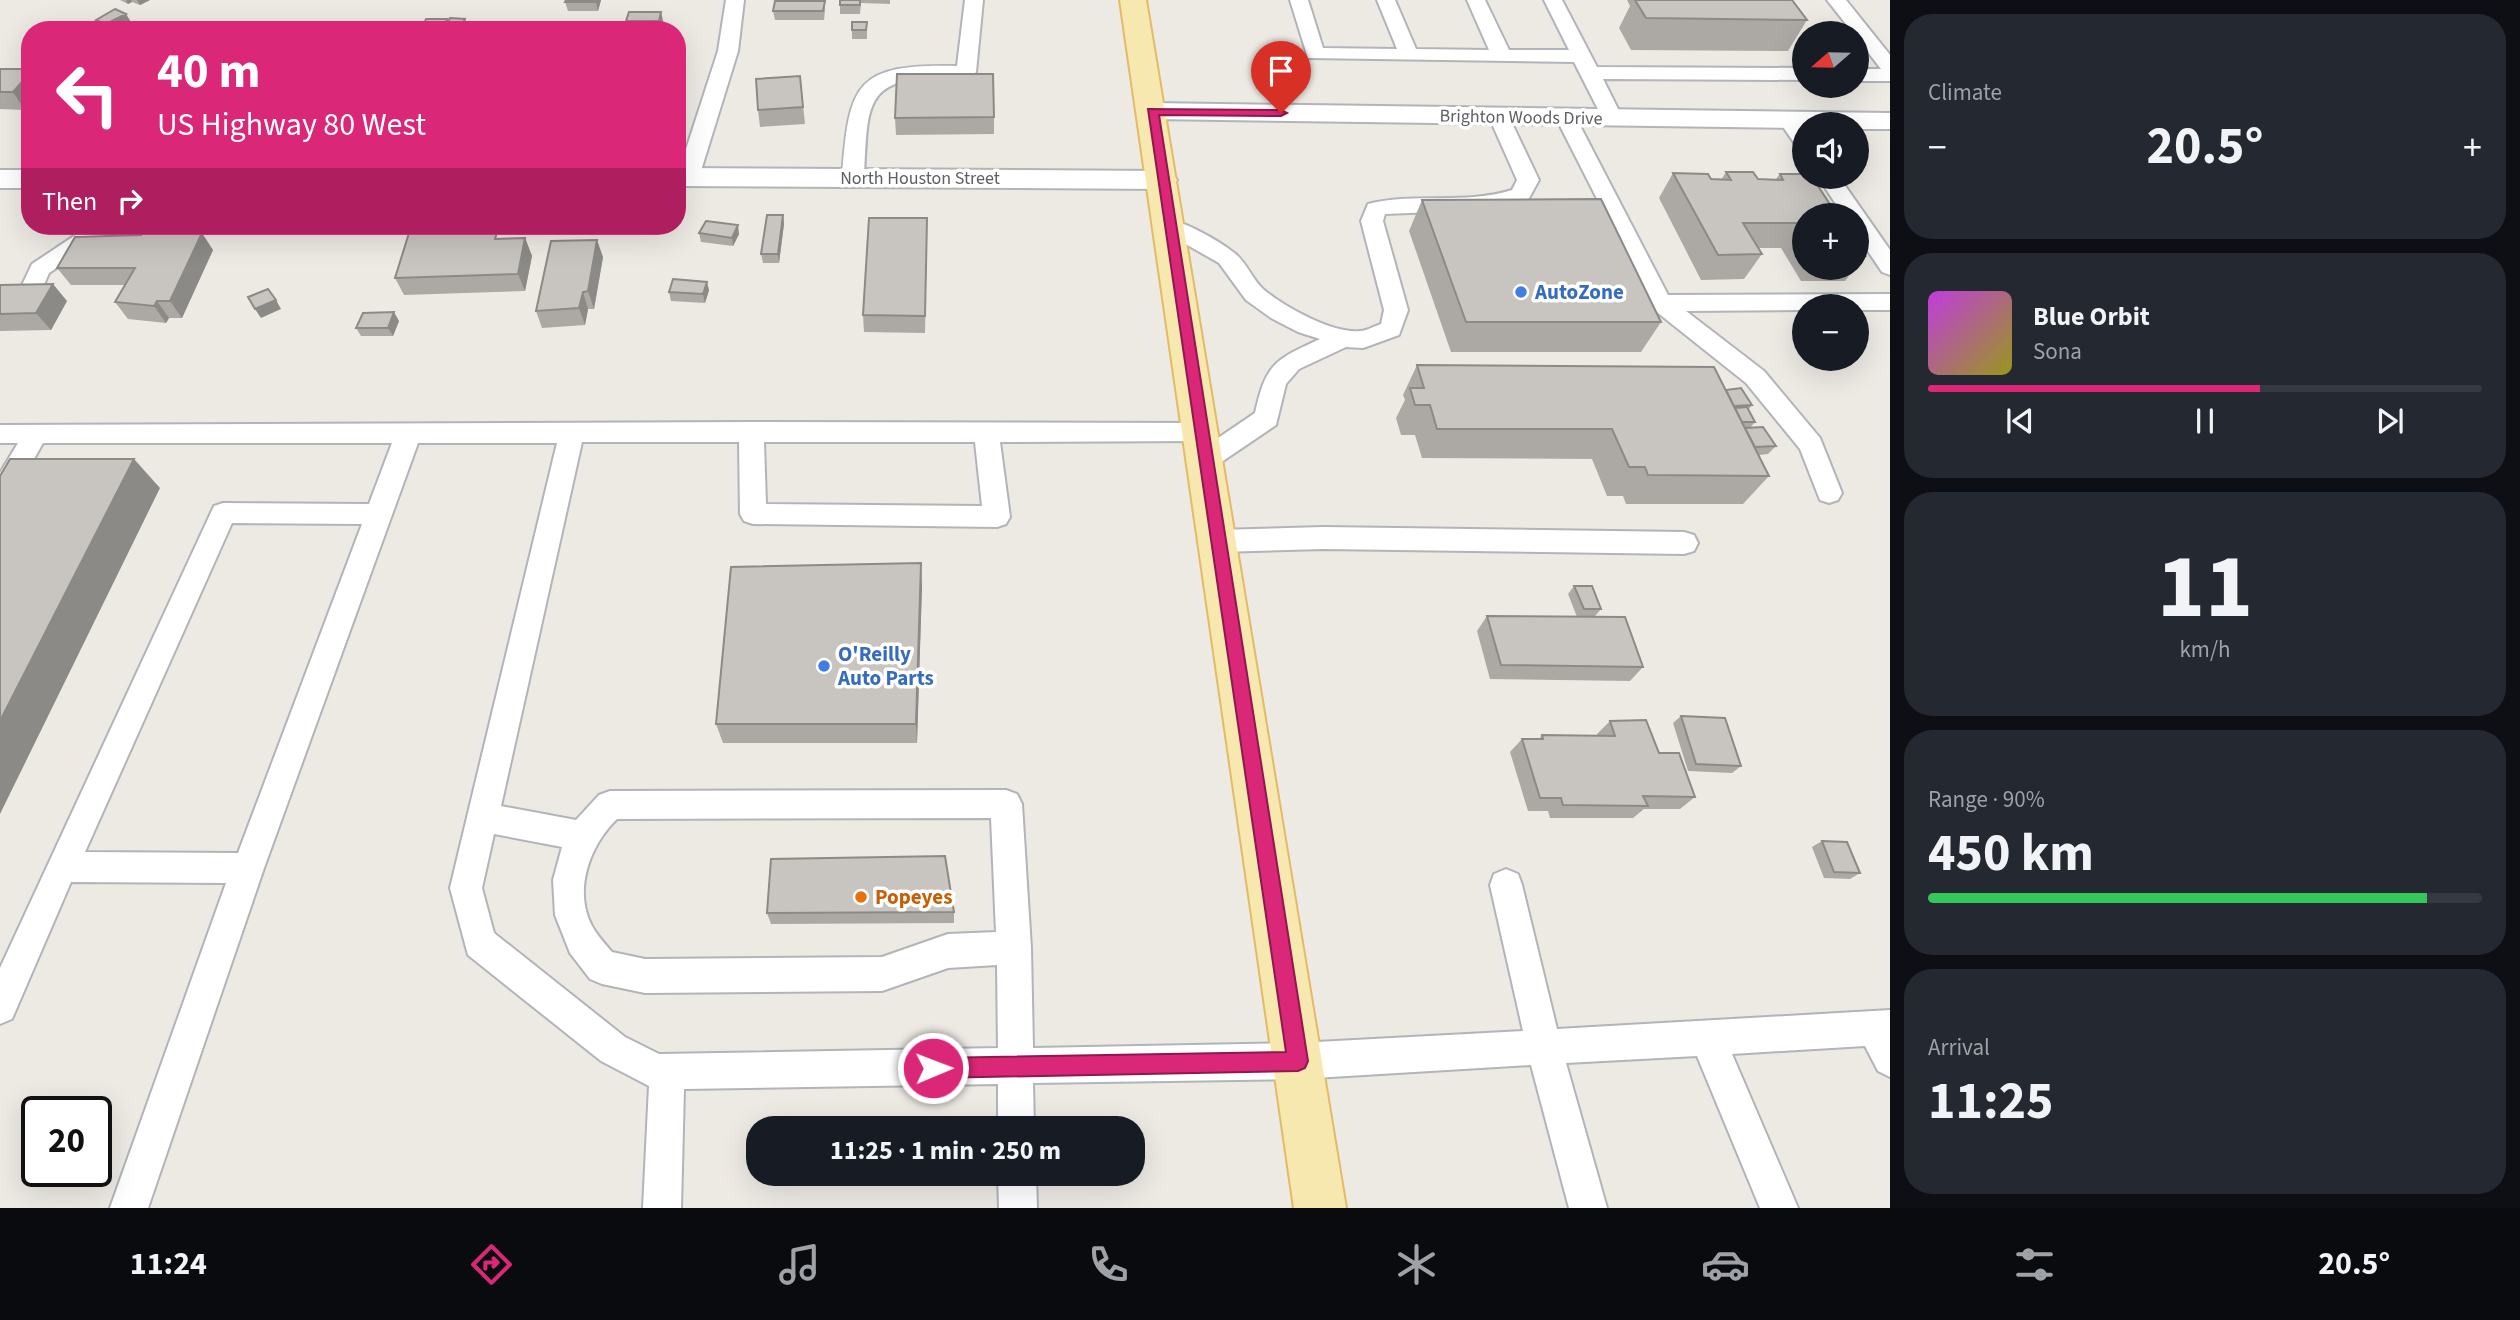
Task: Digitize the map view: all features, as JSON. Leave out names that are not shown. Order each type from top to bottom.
[{"type":"main road","points":[[1133,0],[1320,1208]]},
{"type":"street","name":"Brighton Woods Drive","points":[[1152,111],[1613,119],[1792,132]]},
{"type":"street","name":"Brighton Woods Drive","points":[[1869,123],[1890,121]]},
{"type":"street","name":"North Houston Street","points":[[686,177],[1162,180]]},
{"type":"street","points":[[0,179],[21,179]]},
{"type":"lane","points":[[686,166],[728,51],[735,0]]},
{"type":"lane","points":[[853,178],[856,128],[866,93],[879,82],[916,71],[966,72],[974,0]]},
{"type":"lane","points":[[1298,0],[1315,54],[1502,56],[1586,65],[1792,74]]},
{"type":"lane","points":[[1386,0],[1409,55]]},
{"type":"lane","points":[[1476,0],[1502,56]]},
{"type":"lane","points":[[1553,0],[1613,119]]},
{"type":"lane","points":[[1836,0],[1890,68]]},
{"type":"lane","points":[[1869,75],[1890,75]]},
{"type":"lane","points":[[1169,225],[1227,258],[1254,294],[1279,312],[1324,333],[1363,340],[1391,329],[1396,310],[1372,221],[1376,209],[1401,203],[1502,202],[1520,195],[1528,180],[1499,117]]},
{"type":"lane","points":[[1566,118],[1661,303],[1755,377],[1811,445],[1829,493]]},
{"type":"lane","points":[[26,302],[40,269],[91,235]]},
{"type":"lane","points":[[95,254],[107,235]]},
{"type":"lane","points":[[1869,236],[1890,267]]},
{"type":"lane","points":[[1661,303],[1890,302]]},
{"type":"lane","points":[[0,434],[986,431],[1203,446],[1267,418],[1274,382],[1290,363],[1343,338]]},
{"type":"lane","points":[[751,431],[753,514],[997,517],[986,431]]},
{"type":"lane","points":[[129,1208],[248,868],[409,432]]},
{"type":"lane","points":[[572,432],[466,888],[480,943],[613,1049],[657,1072],[1298,1061],[1883,1028],[1890,1059]]},
{"type":"lane","points":[[0,496],[36,434]]},
{"type":"lane","points":[[0,1007],[223,513],[380,514]]},
{"type":"lane","points":[[1218,541],[1323,538],[1684,543]]},
{"type":"lane","points":[[1014,948],[948,951],[882,974],[645,976],[602,967],[577,931],[568,891],[574,855],[593,819],[610,805],[1006,804],[1014,948],[1015,1116]]},
{"type":"lane","points":[[482,817],[584,836]]},
{"type":"lane","points":[[62,867],[248,868]]},
{"type":"lane","points":[[1506,885],[1544,1047],[1588,1208]]},
{"type":"lane","points":[[1707,1037],[1779,1208]]},
{"type":"lane","points":[[662,1208],[667,1072]]},
{"type":"lane","points":[[1017,1186],[1018,1208]]},
{"type":"building","points":[[596,0],[596,2],[565,2]]},
{"type":"building","points":[[840,0],[860,0],[860,5],[840,5]]},
{"type":"building","points":[[1635,0],[1792,0],[1807,20],[1646,18]]},
{"type":"building","points":[[775,1],[825,1],[823,11],[773,11]]},
{"type":"building","points":[[115,9],[126,14],[112,21],[96,20]]},
{"type":"building","points":[[629,12],[661,12],[659,21],[626,21]]},
{"type":"building","points":[[450,18],[465,19],[464,21],[448,21]]},
{"type":"building","points":[[426,19],[447,19],[446,21],[425,21]]},
{"type":"building","points":[[852,22],[867,22],[866,30],[852,30]]},
{"type":"building","points":[[0,69],[21,69],[21,83],[13,92],[0,92]]},
{"type":"building","points":[[897,74],[993,74],[994,117],[895,118]]},
{"type":"building","points":[[800,76],[803,107],[758,110],[756,79]]},
{"type":"building","points":[[1726,172],[1753,172],[1758,179],[1783,180],[1780,174],[1792,174],[1792,189],[1820,189],[1829,203],[1792,203],[1792,223],[1743,223],[1762,254],[1718,255],[1673,173],[1708,174],[1711,179],[1731,180]]},
{"type":"building","name":"AutoZone","points":[[1601,199],[1661,322],[1466,322],[1422,200]]},
{"type":"building","points":[[767,215],[783,215],[778,254],[761,254]]},
{"type":"building","points":[[869,218],[927,218],[925,316],[863,315]]},
{"type":"building","points":[[706,221],[738,225],[732,238],[699,233]]},
{"type":"building","points":[[201,235],[170,301],[157,301],[154,306],[115,302],[135,268],[57,268],[75,237]]},
{"type":"building","points":[[408,235],[496,235],[495,239],[525,238],[518,274],[395,278]]},
{"type":"building","points":[[597,240],[588,291],[583,292],[579,308],[536,311],[551,241]]},
{"type":"building","points":[[673,279],[707,282],[703,294],[669,292]]},
{"type":"building","points":[[53,284],[36,313],[0,314],[0,285]]},
{"type":"building","points":[[268,289],[276,300],[255,309],[248,297]]},
{"type":"building","points":[[394,312],[388,328],[356,328],[363,313]]},
{"type":"building","points":[[1417,365],[1714,367],[1769,476],[1648,475],[1645,467],[1629,467],[1612,429],[1437,429],[1430,405],[1415,405],[1410,388],[1424,388]]},
{"type":"building","points":[[1741,388],[1752,405],[1734,406],[1726,390]]},
{"type":"building","points":[[1747,407],[1755,422],[1742,422],[1735,408]]},
{"type":"building","points":[[1763,427],[1776,446],[1755,447],[1745,428]]},
{"type":"building","points":[[10,459],[134,459],[0,721],[0,476]]},
{"type":"building","name":"O'Reilly Auto Parts","points":[[921,563],[916,724],[716,724],[731,567]]},
{"type":"building","points":[[1574,586],[1592,586],[1601,609],[1584,609]]},
{"type":"building","points":[[1487,616],[1625,617],[1643,667],[1501,665]]},
{"type":"building","points":[[1681,716],[1725,718],[1741,766],[1696,764]]},
{"type":"building","points":[[1646,720],[1659,753],[1679,753],[1695,797],[1643,796],[1648,806],[1563,805],[1561,798],[1540,798],[1522,739],[1543,739],[1542,735],[1615,736],[1610,721]]},
{"type":"building","points":[[1822,841],[1847,842],[1860,873],[1834,872]]},
{"type":"building","name":"Popeyes","points":[[945,856],[954,912],[767,913],[771,859]]},
{"type":"place","name":"AutoZone","points":[[1521,292]]},
{"type":"place","name":"O'Reilly Auto Parts","points":[[824,666]]},
{"type":"place","name":"Popeyes","points":[[861,897]]},
{"type":"route","points":[[933,1068],[1298,1061],[1152,111],[1281,113]]}]
